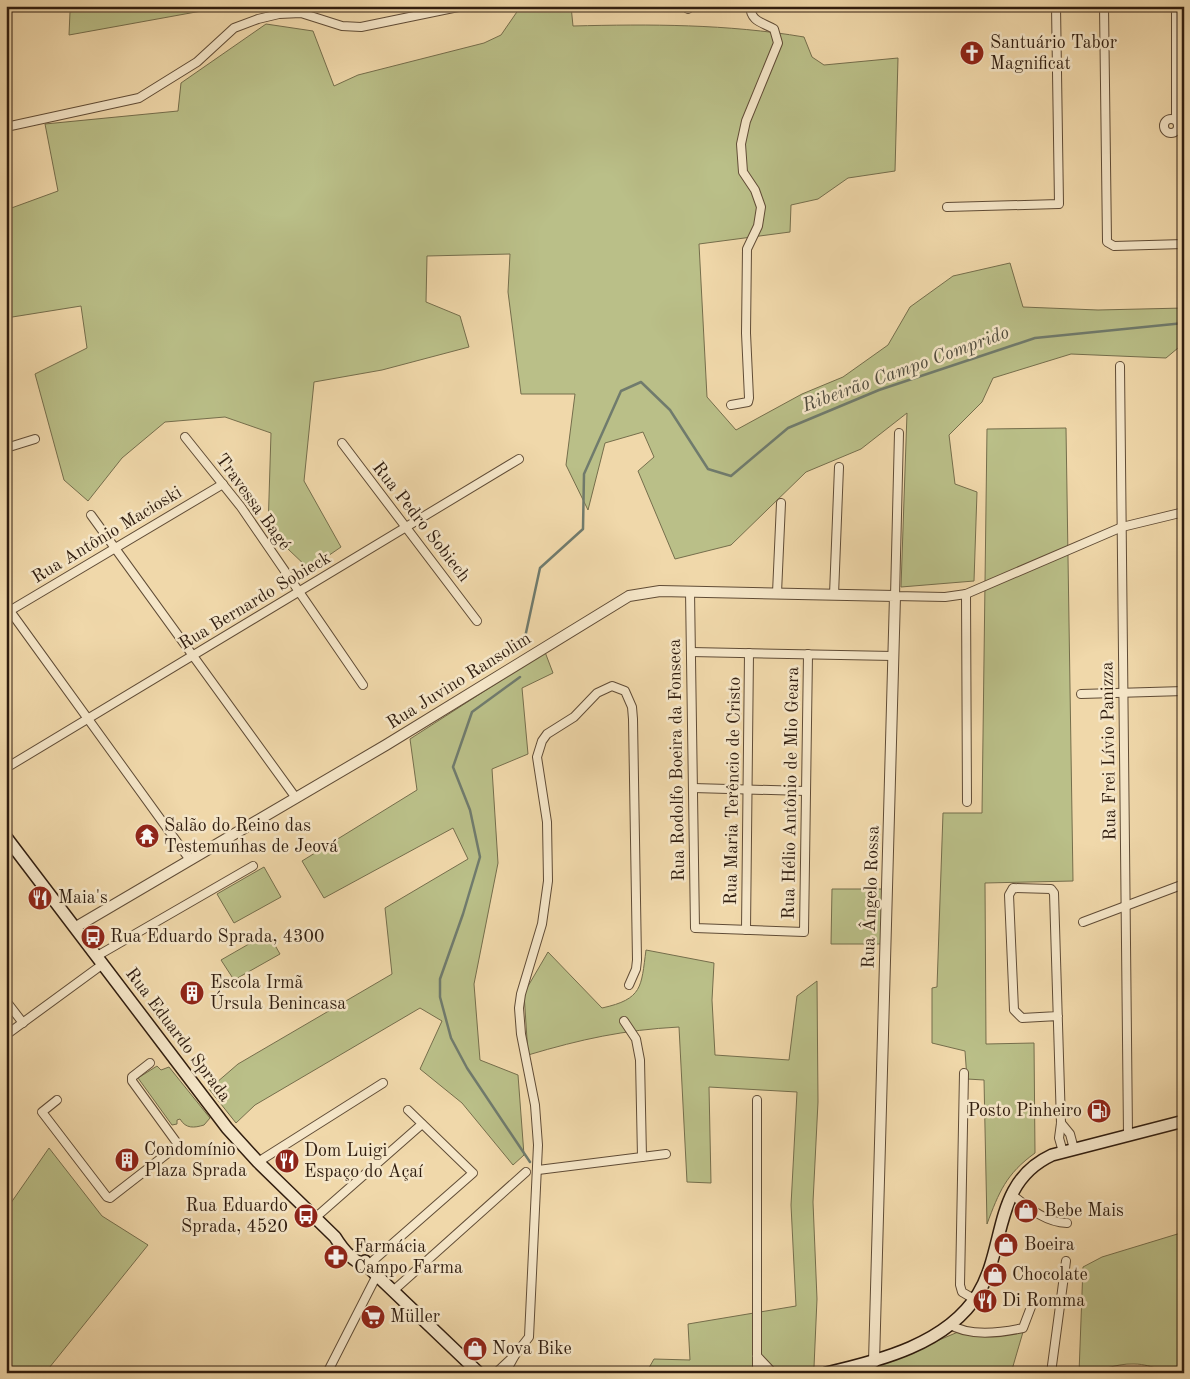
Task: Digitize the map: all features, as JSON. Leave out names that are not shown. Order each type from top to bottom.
[{"type":"main road","name":"Rua Eduardo Sprada","points":[[7,837],[211,1108],[258,1162],[335,1237],[344,1240],[363,1257],[367,1266],[479,1373]]},
{"type":"main road","points":[[826,1373],[874,1362],[915,1346],[949,1324],[974,1300],[985,1278],[1011,1194],[1024,1174],[1033,1166],[1068,1150],[1184,1121]]},
{"type":"street","points":[[6,127],[139,98],[197,62],[234,28],[258,19],[280,14],[301,13],[333,24],[351,27],[463,6]]},
{"type":"street","points":[[731,405],[748,402],[749,398],[746,333],[747,249],[758,226],[760,217],[759,199],[743,172],[742,138],[746,121],[778,43],[774,29],[755,20],[750,13],[750,6]]},
{"type":"street","points":[[947,206],[1059,204],[1056,6]]},
{"type":"street","points":[[1104,6],[1107,242],[1114,246],[1184,244]]},
{"type":"street","points":[[1174,6],[1180,55],[1176,119]]},
{"type":"street","name":"Rua Frei Lívio Panizza","points":[[1120,366],[1128,1135]]},
{"type":"street","name":"Rua Ângelo Rossa","points":[[874,1362],[899,433]]},
{"type":"street","name":"Travessa Bagé","points":[[186,437],[223,484],[363,685]]},
{"type":"street","points":[[6,448],[35,439]]},
{"type":"street","name":"Rua Pedro Sobiech","points":[[342,443],[476,620]]},
{"type":"street","name":"Rua Bernardo Sobieck","points":[[6,768],[519,459]]},
{"type":"street","points":[[834,595],[839,467]]},
{"type":"street","name":"Rua Antônio Macioski","points":[[8,612],[223,484]]},
{"type":"street","points":[[778,593],[781,503]]},
{"type":"street","points":[[895,596],[945,597],[966,594],[1122,527],[1184,512]]},
{"type":"street","points":[[92,515],[296,798]]},
{"type":"street","name":"Rua Juvino Ransolim","points":[[76,927],[386,745],[619,600],[650,591],[895,596]]},
{"type":"street","name":"Rua Rodolfo Boeira da Fonseca","points":[[690,591],[694,928],[746,930]]},
{"type":"street","points":[[966,594],[967,802]]},
{"type":"street","points":[[8,612],[190,860]]},
{"type":"street","points":[[691,652],[893,656]]},
{"type":"street","name":"Rua Maria Terêncio de Cristo","points":[[746,930],[749,653]]},
{"type":"street","name":"Rua Hélio Antônio de Mio Geara","points":[[746,930],[804,932],[808,654]]},
{"type":"street","points":[[496,1373],[515,1355],[529,1337],[538,1170],[537,1126],[521,1034],[519,1008],[520,994],[542,924],[548,881],[547,822],[538,757],[542,741],[547,734],[574,717],[597,693],[612,686],[619,687],[629,697],[634,734],[637,960],[636,969],[629,985]]},
{"type":"street","points":[[1081,694],[1184,691]]},
{"type":"street","points":[[693,788],[806,791]]},
{"type":"street","points":[[6,1035],[100,960],[253,866]]},
{"type":"street","points":[[1083,922],[1184,884]]},
{"type":"street","points":[[1058,1016],[1022,1018],[1014,1010],[1009,894],[1013,888],[1053,890],[1058,1016],[1059,1138],[1068,1150]]},
{"type":"street","points":[[6,1001],[23,1023]]},
{"type":"street","points":[[624,1021],[636,1039],[640,1060],[642,1157]]},
{"type":"street","points":[[57,1100],[42,1112],[110,1198],[177,1146],[177,1143],[132,1081],[132,1077],[150,1063]]},
{"type":"street","points":[[964,1072],[960,1285],[962,1292],[974,1300]]},
{"type":"street","points":[[258,1162],[383,1083]]},
{"type":"street","points":[[757,1373],[758,1100]]},
{"type":"street","points":[[367,1266],[473,1173],[408,1110]]},
{"type":"street","points":[[315,1218],[422,1124]]},
{"type":"street","points":[[538,1170],[666,1154]]},
{"type":"street","points":[[393,1291],[526,1172]]},
{"type":"street","points":[[1011,1194],[1035,1213],[1056,1222],[1068,1222]]},
{"type":"street","points":[[1051,1373],[1066,1262]]},
{"type":"street","points":[[327,1373],[377,1275]]},
{"type":"street","points":[[949,1324],[957,1330],[967,1331],[1003,1332],[1023,1328],[1034,1300]]},
{"type":"street","points":[[505,1373],[515,1355]]},
{"type":"street","points":[[757,1356],[763,1373]]},
{"type":"street","points":[[757,1356],[773,1373]]},
{"type":"green space","points":[[109,6],[229,6],[69,35],[70,12]]},
{"type":"green space","points":[[521,6],[571,6],[573,26],[717,27],[804,37],[812,57],[824,65],[898,58],[895,171],[848,178],[818,199],[791,205],[790,232],[699,244],[707,397],[736,430],[802,394],[843,377],[888,345],[910,307],[953,276],[1010,263],[1023,307],[1098,310],[1184,308],[1184,343],[1166,358],[1071,354],[993,378],[982,402],[949,435],[955,484],[977,492],[974,581],[901,587],[907,413],[861,449],[806,472],[731,545],[675,559],[638,471],[654,457],[643,432],[605,443],[588,510],[566,465],[575,394],[521,394],[508,292],[510,254],[427,256],[426,302],[460,316],[469,347],[382,370],[314,382],[304,481],[341,547],[309,569],[268,530],[271,433],[225,417],[165,422],[122,458],[88,501],[64,480],[35,374],[87,348],[81,306],[6,318],[6,210],[58,191],[45,124],[178,111],[181,83],[266,24],[313,31],[334,86],[358,75],[484,43],[501,35]]},
{"type":"green space","points":[[1066,428],[1073,881],[985,883],[986,1044],[1034,1043],[1035,1153],[1010,1176],[995,1202],[987,1224],[984,1080],[967,1079],[965,1051],[932,1043],[932,988],[937,987],[943,813],[982,813],[987,429]]},
{"type":"green space","points":[[545,652],[553,673],[522,688],[528,754],[492,769],[498,863],[474,984],[480,1060],[518,1075],[524,1155],[513,1165],[462,1103],[420,1069],[442,1021],[420,1008],[255,1105],[236,1123],[209,1089],[238,1064],[392,974],[385,908],[468,859],[453,828],[324,898],[302,861],[417,790],[410,739]]},
{"type":"green space","points":[[264,867],[281,897],[234,923],[217,894]]},
{"type":"green space","points":[[832,889],[883,889],[881,944],[831,944]]},
{"type":"green space","points":[[268,933],[280,954],[234,980],[221,960]]},
{"type":"green space","points":[[646,950],[714,963],[712,1000],[715,1055],[789,1060],[797,996],[817,981],[818,1102],[813,1202],[817,1299],[814,1367],[804,1373],[646,1373],[654,1359],[690,1360],[688,1324],[796,1306],[791,1205],[797,1092],[709,1087],[711,1183],[687,1182],[679,1027],[639,1030],[603,1036],[528,1055],[524,993],[548,952],[602,1008],[625,1000],[638,990],[643,973]]},
{"type":"green space","points":[[157,1066],[161,1070],[169,1067],[210,1118],[204,1125],[190,1127],[185,1125],[180,1119],[177,1120],[177,1124],[172,1125],[138,1078]]},
{"type":"green space","points":[[49,1148],[102,1216],[148,1245],[45,1373],[6,1373],[6,1210]]},
{"type":"green space","points":[[1184,1232],[1184,1366],[1164,1370],[1141,1364],[1127,1364],[1079,1373],[1083,1267],[1102,1257]]},
{"type":"green space","points":[[958,1332],[1002,1334],[1023,1332],[1011,1373],[845,1373],[899,1357]]},
{"type":"waterway","name":"Ribeirão Campo Comprido","points":[[524,642],[540,568],[583,529],[584,474],[621,391],[641,382],[670,410],[708,469],[731,476],[788,428],[879,390],[1035,338],[1184,323]]},
{"type":"waterway","name":"Ribeirão Campo Comprido","points":[[520,677],[472,712],[453,767],[470,810],[480,857],[463,914],[440,979],[440,997],[451,1038],[467,1068],[530,1162]]},
{"type":"place","name":"Santuário Tabor Magnificat","points":[[972,53]]},
{"type":"place","name":"Salão do Reino das Testemunhas de Jeová","points":[[147,836]]},
{"type":"place","name":"Maia's","points":[[40,898]]},
{"type":"place","name":"Rua Eduardo Sprada, 4300","points":[[93,937]]},
{"type":"place","name":"Escola Irmã Úrsula Benincasa","points":[[192,993]]},
{"type":"place","name":"Posto Pinheiro","points":[[1099,1111]]},
{"type":"place","name":"Condomínio Plaza Sprada","points":[[127,1160]]},
{"type":"place","name":"Dom Luigi Espaço do Açaí","points":[[287,1161]]},
{"type":"place","name":"Bebe Mais","points":[[1026,1211]]},
{"type":"place","name":"Rua Eduardo Sprada, 4520","points":[[306,1216]]},
{"type":"place","name":"Boeira","points":[[1006,1245]]},
{"type":"place","name":"Farmácia Campo Farma","points":[[336,1257]]},
{"type":"place","name":"Chocolate","points":[[995,1275]]},
{"type":"place","name":"Di Romma","points":[[985,1301]]},
{"type":"place","name":"Müller","points":[[373,1317]]},
{"type":"place","name":"Nova Bike","points":[[475,1349]]}]
